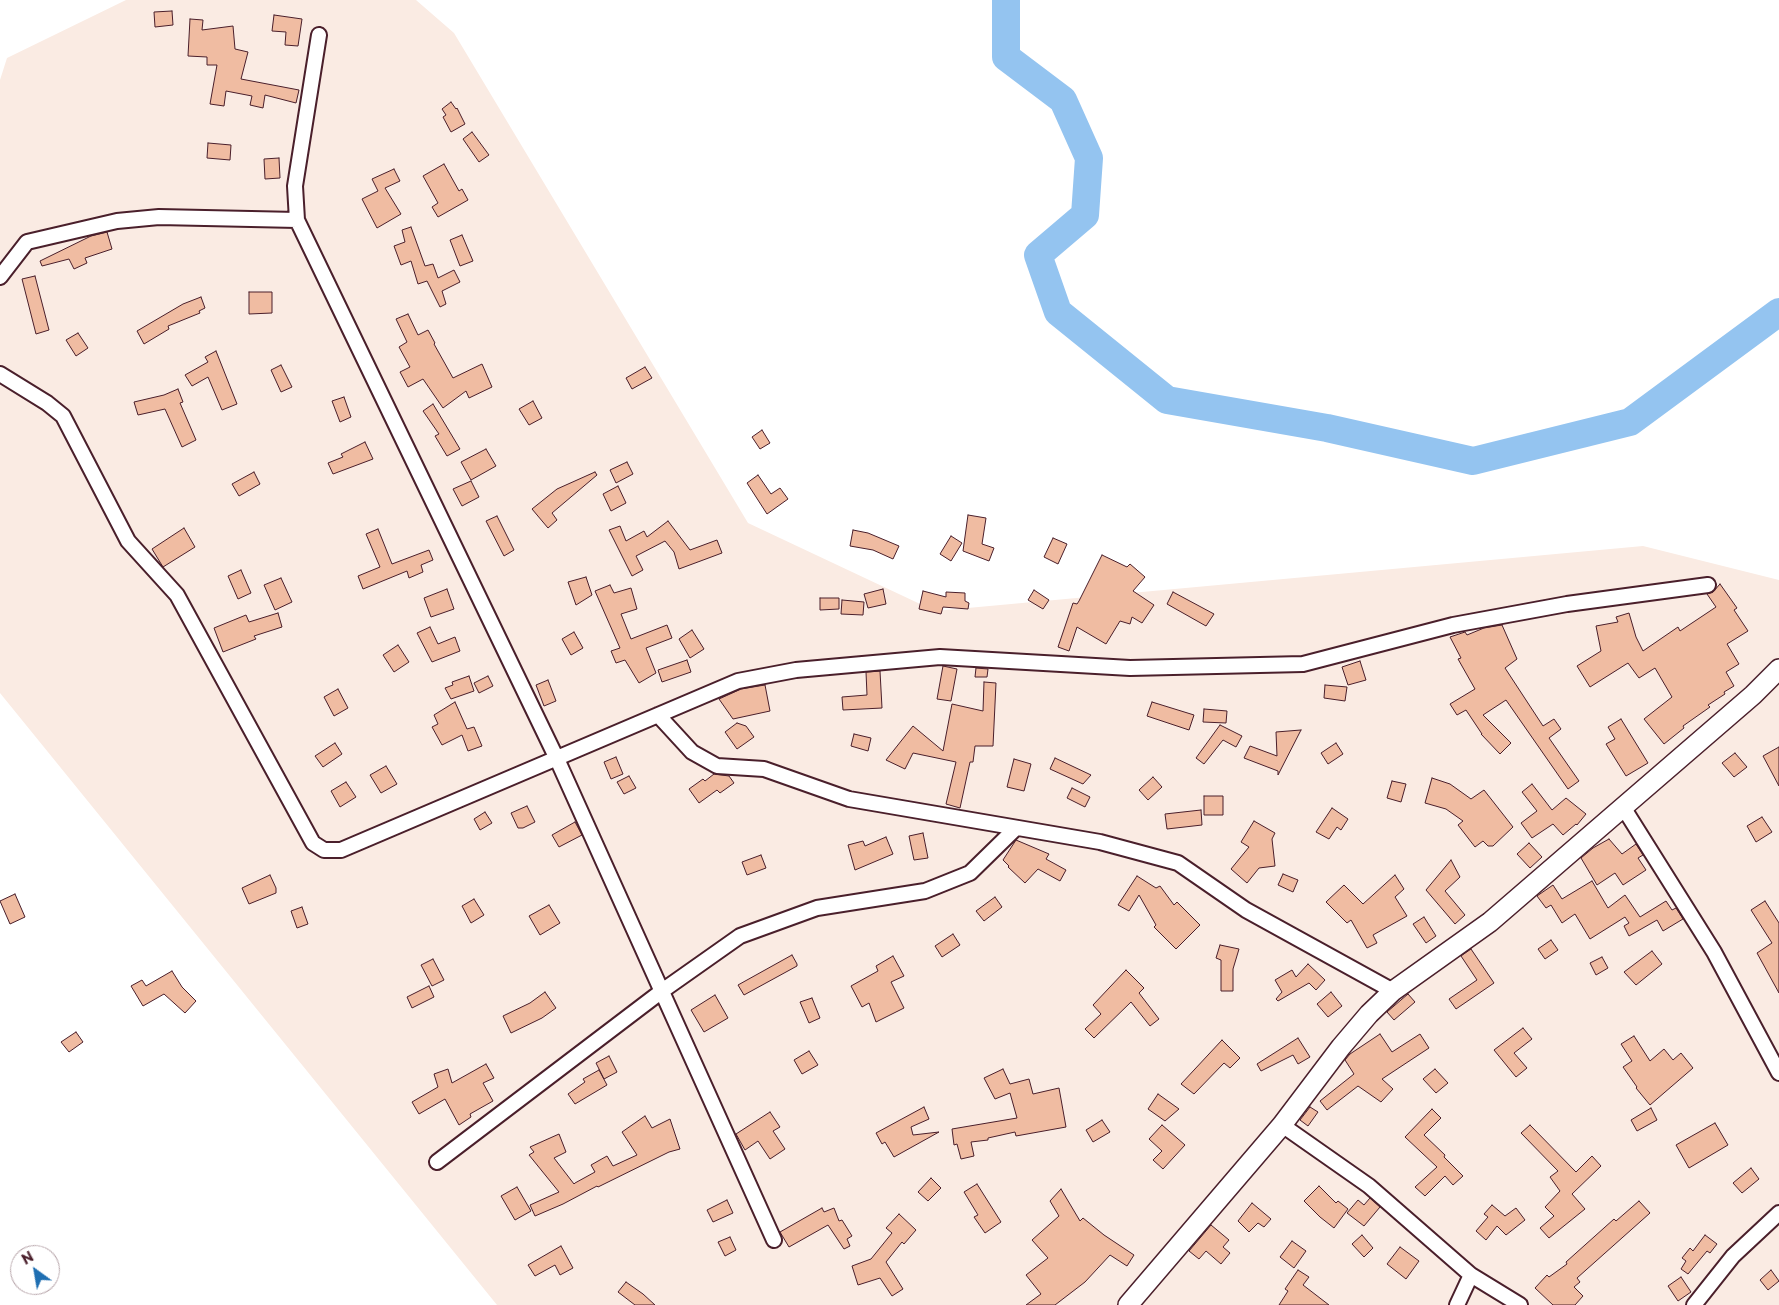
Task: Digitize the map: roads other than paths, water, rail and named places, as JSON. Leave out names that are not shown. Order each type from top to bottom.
[{"type":"street","points":[[319,35],[295,186],[297,220],[557,759],[774,1240]]},
{"type":"street","points":[[0,278],[27,242],[117,221],[159,217],[297,220]]},
{"type":"street","points":[[0,374],[47,403],[63,416],[128,541],[177,595],[313,843],[324,850],[341,850],[738,681],[796,670],[940,657],[1130,668],[1303,664],[1453,626],[1567,604],[1708,585]]},
{"type":"street","points":[[1128,1305],[1282,1125],[1341,1047],[1369,1014],[1393,991],[1490,922],[1753,695],[1779,669]]},
{"type":"street","points":[[658,715],[692,752],[716,766],[764,769],[849,799],[1100,842],[1178,863],[1246,910],[1393,991]]},
{"type":"street","points":[[1623,807],[1714,952],[1779,1074]]},
{"type":"street","points":[[436,1162],[662,991],[740,936],[817,908],[925,891],[970,873],[1016,828]]},
{"type":"street","points":[[1282,1125],[1369,1186],[1471,1275],[1520,1305]]},
{"type":"street","points":[[1694,1305],[1733,1256],[1779,1213]]},
{"type":"street","points":[[1456,1305],[1471,1275]]},
{"type":"waterway","points":[[1006,0],[1006,57],[1063,100],[1089,158],[1085,215],[1038,255],[1058,312],[1167,400],[1327,428],[1473,461],[1630,422],[1779,312]]}]
